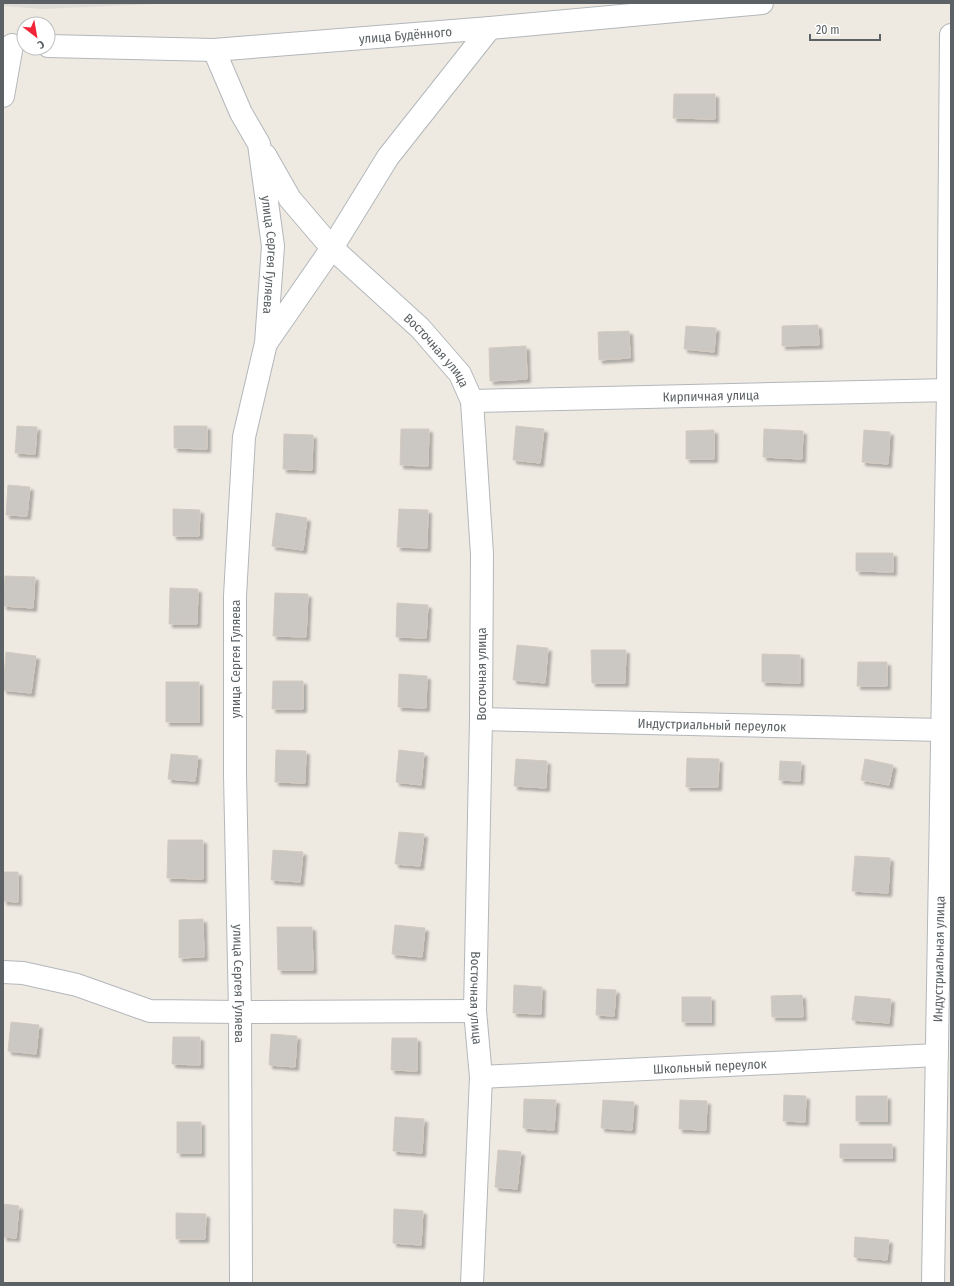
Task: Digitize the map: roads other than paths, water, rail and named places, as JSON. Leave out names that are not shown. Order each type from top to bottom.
[{"type":"street","name":"улица Будённого","points":[[56,46],[214,50],[490,28],[762,3]]},
{"type":"street","points":[[266,343],[332,248],[388,157],[490,28]]},
{"type":"street","name":"Индустриальная улица","points":[[933,1283],[937,1055],[946,840],[942,730],[949,390],[951,35]]},
{"type":"street","points":[[3,96],[13,45]]},
{"type":"street","name":"улица Сергея Гуляева","points":[[214,50],[242,114],[259,144],[273,246],[266,343],[244,437],[234,596],[235,774],[240,1012],[241,1283]]},
{"type":"street","name":"Восточная улица","points":[[259,144],[290,199],[332,248],[420,328],[460,374],[472,402],[482,554],[481,719],[474,1011],[481,1077],[472,1283]]},
{"type":"street","name":"Кирпичная улица","points":[[472,402],[949,390]]},
{"type":"street","name":"Индустриальный переулок","points":[[481,719],[942,730]]},
{"type":"street","points":[[3,972],[22,973],[77,985],[150,1011],[474,1011]]},
{"type":"street","name":"Школьный переулок","points":[[481,1077],[937,1055]]}]
